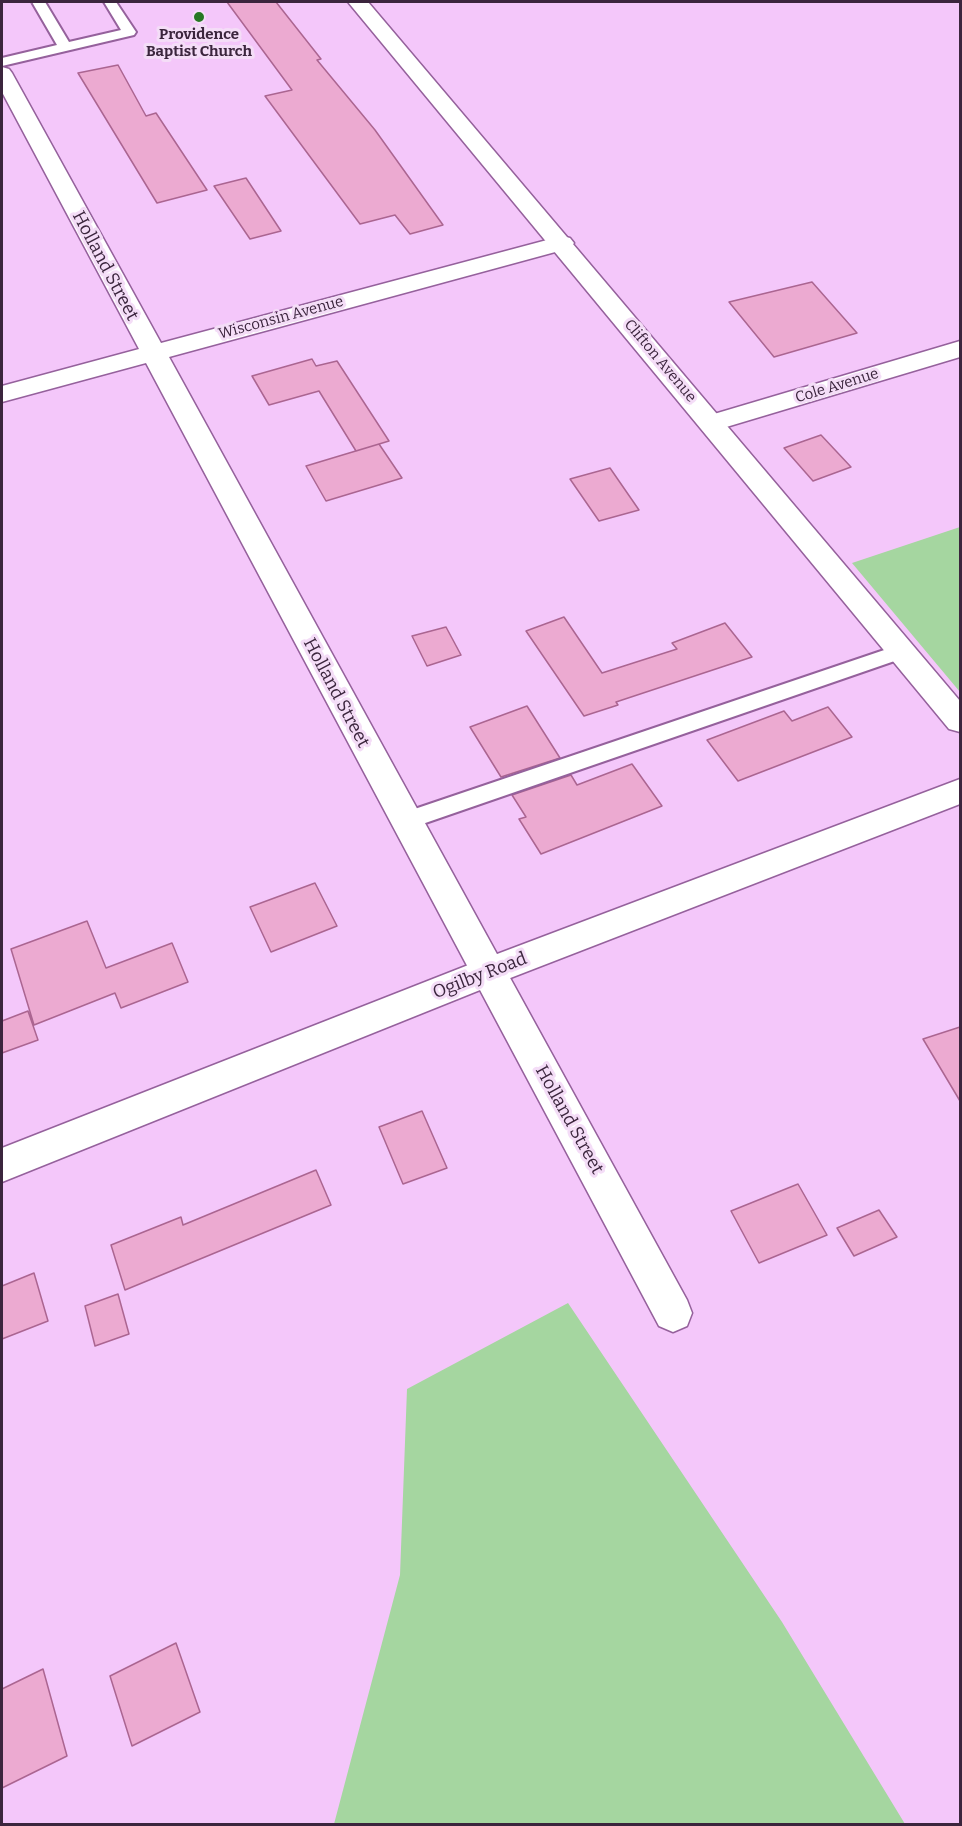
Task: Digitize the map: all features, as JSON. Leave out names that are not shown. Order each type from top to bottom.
[{"type":"street","name":"Clifton Avenue","points":[[358,2],[713,423],[960,721]]},
{"type":"street","name":"Holland Street","points":[[2,73],[673,1313]]},
{"type":"street","name":"Wisconsin Avenue","points":[[2,394],[562,243]]},
{"type":"street","name":"Cole Avenue","points":[[713,423],[960,349]]},
{"type":"street","name":"Ogilby Road","points":[[2,1166],[488,972],[960,791]]},
{"type":"lane","points":[[39,2],[65,47]]},
{"type":"lane","points":[[2,62],[129,32],[110,2]]},
{"type":"lane","points":[[405,821],[902,651]]},
{"type":"green space","points":[[960,527],[960,692],[852,563]]},
{"type":"green space","points":[[568,1303],[782,1622],[905,1824],[334,1824],[400,1575],[407,1389]]},
{"type":"building","points":[[227,2],[276,2],[321,59],[317,60],[375,130],[443,225],[410,234],[395,215],[360,224],[265,96],[292,90]]},
{"type":"building","points":[[118,65],[146,116],[156,113],[207,190],[157,203],[78,73]]},
{"type":"building","points":[[246,178],[281,231],[250,239],[214,186]]},
{"type":"building","points":[[812,282],[857,333],[774,357],[729,302]]},
{"type":"building","points":[[312,359],[316,366],[337,361],[389,441],[356,451],[319,391],[269,405],[252,376]]},
{"type":"building","points":[[821,435],[851,467],[813,481],[784,448]]},
{"type":"building","points":[[379,444],[402,478],[326,501],[306,466]]},
{"type":"building","points":[[610,468],[639,510],[599,521],[570,479]]},
{"type":"building","points":[[564,617],[602,673],[677,649],[672,643],[725,623],[752,657],[616,702],[618,705],[584,716],[526,631]]},
{"type":"building","points":[[446,627],[461,655],[427,666],[412,636]]},
{"type":"building","points":[[527,706],[560,758],[501,777],[470,727]]},
{"type":"building","points":[[828,707],[852,737],[738,781],[707,740],[784,711],[792,721]]},
{"type":"building","points":[[632,764],[662,806],[541,854],[519,819],[526,817],[512,795],[571,775],[577,785]]},
{"type":"building","points":[[315,883],[337,926],[271,952],[250,907]]},
{"type":"building","points":[[87,921],[106,968],[172,943],[188,982],[121,1008],[115,993],[34,1025],[11,949]]},
{"type":"building","points":[[28,1011],[38,1040],[2,1053],[2,1021]]},
{"type":"building","points":[[960,1027],[960,1101],[923,1039]]},
{"type":"building","points":[[422,1111],[447,1168],[403,1184],[379,1127]]},
{"type":"building","points":[[316,1170],[331,1205],[125,1290],[111,1245],[181,1217],[183,1225]]},
{"type":"building","points":[[798,1184],[827,1235],[759,1263],[731,1211]]},
{"type":"building","points":[[879,1210],[897,1237],[854,1256],[837,1228]]},
{"type":"building","points":[[34,1273],[48,1321],[2,1339],[2,1286]]},
{"type":"building","points":[[118,1294],[129,1334],[95,1346],[85,1306]]},
{"type":"building","points":[[176,1643],[200,1712],[132,1746],[110,1676]]},
{"type":"building","points":[[43,1669],[67,1756],[2,1788],[2,1689]]},
{"type":"place","name":"Providence Baptist Church","points":[[199,17]]}]
